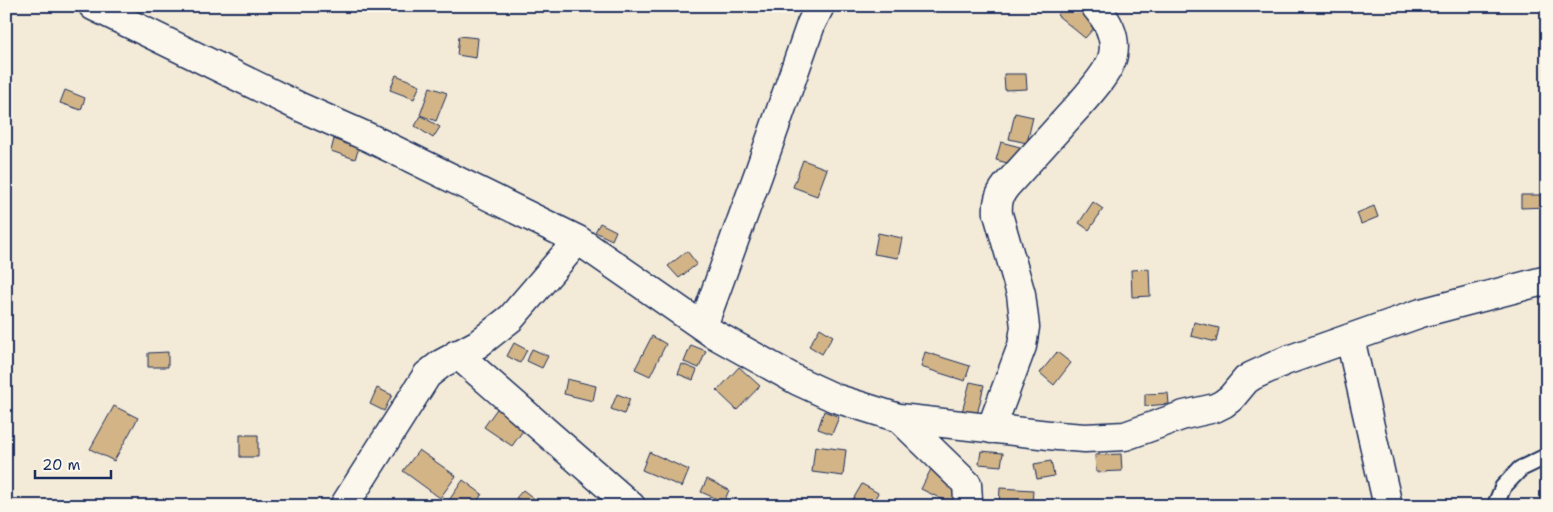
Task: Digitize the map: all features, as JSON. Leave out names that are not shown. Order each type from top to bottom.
[{"type":"street","points":[[93,6],[578,240],[703,326],[798,381],[835,398],[900,418],[1085,438],[1124,436],[1184,415],[1215,408],[1231,398],[1246,380],[1285,361],[1421,313],[1547,280]]},
{"type":"street","points":[[703,326],[810,24],[820,6]]},
{"type":"street","points":[[992,429],[1022,346],[1025,327],[1021,294],[998,214],[997,204],[1000,194],[1006,186],[1095,87],[1113,57],[1112,32],[1106,18],[1095,6]]},
{"type":"street","points":[[344,506],[428,375],[457,354],[478,344],[511,318],[578,240]]},
{"type":"street","points":[[1350,338],[1388,506]]},
{"type":"street","points":[[457,354],[631,506]]},
{"type":"street","points":[[900,418],[967,484],[968,500],[966,506]]},
{"type":"lane","points":[[1496,506],[1504,487],[1520,469],[1547,456]]},
{"type":"building","points":[[1065,6],[1073,6],[1096,26],[1085,38],[1057,15]]},
{"type":"building","points":[[459,36],[478,38],[476,58],[457,55]]},
{"type":"building","points":[[1004,74],[1026,74],[1027,89],[1005,90]]},
{"type":"building","points":[[396,75],[420,85],[414,99],[390,90]]},
{"type":"building","points":[[430,87],[447,93],[436,121],[420,115]]},
{"type":"building","points":[[65,90],[85,98],[81,110],[60,103]]},
{"type":"building","points":[[1015,113],[1033,117],[1027,143],[1009,139]]},
{"type":"building","points":[[421,116],[440,127],[433,138],[415,126]]},
{"type":"building","points":[[334,139],[359,148],[355,159],[331,151]]},
{"type":"building","points":[[1001,142],[1020,147],[1015,165],[996,160]]},
{"type":"building","points":[[803,160],[827,169],[817,196],[793,187]]},
{"type":"building","points":[[1521,195],[1547,195],[1547,207],[1521,208]]},
{"type":"building","points":[[1093,202],[1103,209],[1089,230],[1079,223]]},
{"type":"building","points":[[1374,206],[1378,217],[1361,224],[1357,213]]},
{"type":"building","points":[[600,223],[616,231],[612,240],[595,232]]},
{"type":"building","points":[[878,233],[902,238],[898,258],[874,254]]},
{"type":"building","points":[[687,251],[697,264],[679,278],[668,266]]},
{"type":"building","points":[[1149,269],[1150,296],[1132,297],[1131,270]]},
{"type":"building","points":[[1194,322],[1219,328],[1216,342],[1191,336]]},
{"type":"building","points":[[820,328],[833,336],[822,354],[809,346]]},
{"type":"building","points":[[652,336],[666,344],[650,376],[635,369]]},
{"type":"building","points":[[514,343],[527,350],[520,363],[507,356]]},
{"type":"building","points":[[691,345],[706,351],[699,368],[684,362]]},
{"type":"building","points":[[532,349],[548,356],[542,368],[527,361]]},
{"type":"building","points":[[168,352],[168,367],[148,367],[148,353]]},
{"type":"building","points":[[925,352],[970,366],[965,381],[921,367]]},
{"type":"building","points":[[1057,352],[1071,363],[1054,385],[1040,373]]},
{"type":"building","points":[[682,364],[697,370],[693,380],[678,374]]},
{"type":"building","points":[[739,367],[760,386],[737,410],[717,391]]},
{"type":"building","points":[[567,379],[596,386],[593,401],[564,394]]},
{"type":"building","points":[[970,382],[984,385],[977,415],[962,412]]},
{"type":"building","points":[[377,388],[392,395],[384,411],[370,404]]},
{"type":"building","points":[[1168,393],[1169,404],[1145,406],[1145,394]]},
{"type":"building","points":[[617,394],[630,399],[624,414],[611,409]]},
{"type":"building","points":[[114,406],[138,418],[114,461],[90,449]]},
{"type":"building","points":[[499,406],[527,425],[512,446],[484,427]]},
{"type":"building","points":[[824,411],[839,417],[832,434],[818,429]]},
{"type":"building","points":[[240,435],[258,435],[258,457],[240,457]]},
{"type":"building","points":[[815,446],[846,450],[843,476],[812,472]]},
{"type":"building","points":[[419,450],[456,476],[440,498],[403,471]]},
{"type":"building","points":[[981,451],[1003,453],[1001,466],[979,464]]},
{"type":"building","points":[[649,452],[689,470],[682,487],[642,470]]},
{"type":"building","points":[[1121,454],[1122,471],[1096,472],[1095,455]]},
{"type":"building","points":[[1051,461],[1054,476],[1037,479],[1034,464]]},
{"type":"building","points":[[932,467],[965,483],[954,505],[921,489]]},
{"type":"building","points":[[707,479],[729,490],[724,502],[701,492]]},
{"type":"building","points":[[463,480],[482,494],[474,506],[445,506]]},
{"type":"building","points":[[862,484],[878,493],[871,506],[849,506]]},
{"type":"building","points":[[1000,488],[1033,490],[1032,506],[999,506]]},
{"type":"building","points":[[523,490],[540,503],[538,506],[527,506],[516,498]]}]
